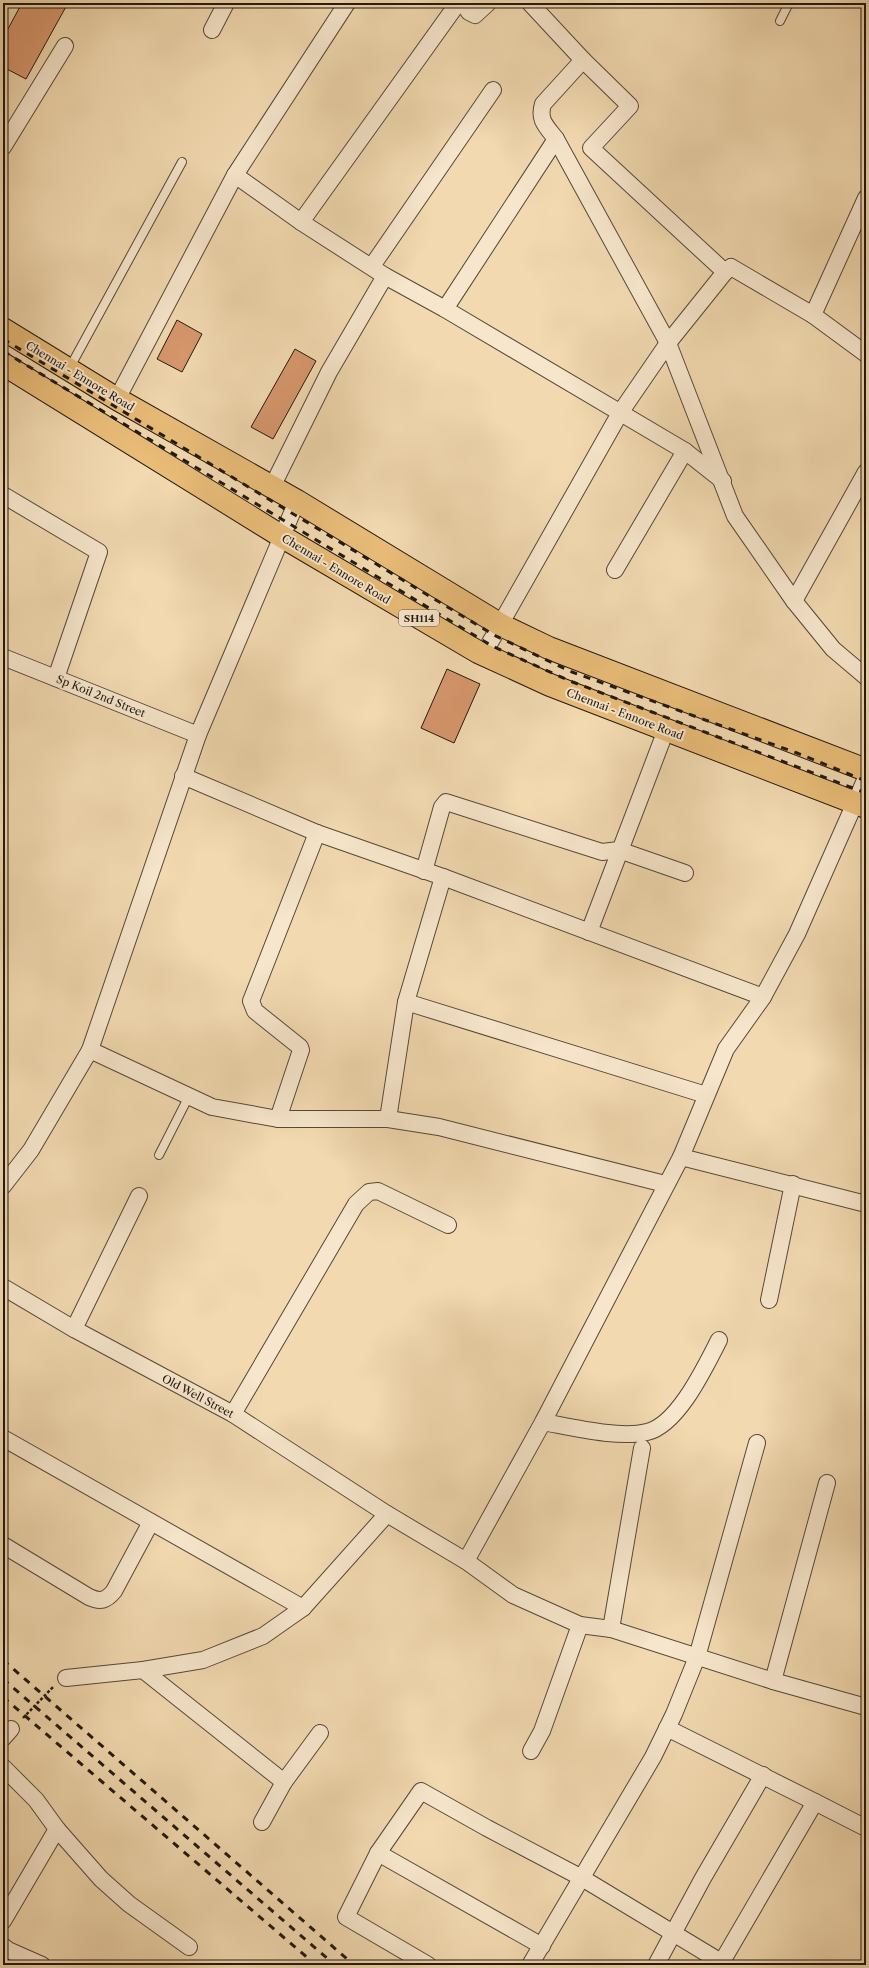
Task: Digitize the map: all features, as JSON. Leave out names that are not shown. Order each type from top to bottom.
[{"type":"main road","name":"Chennai - Ennore Road","points":[[3,329],[116,400],[297,500],[501,625],[556,650],[866,770]]},
{"type":"main road","name":"Chennai - Ennore Road","points":[[3,364],[281,536],[483,655],[550,686],[860,805]]},
{"type":"street","points":[[212,30],[226,3]]},
{"type":"street","points":[[116,400],[235,175],[347,3]]},
{"type":"street","points":[[301,222],[458,3]]},
{"type":"street","points":[[464,3],[469,12],[475,15],[488,3]]},
{"type":"street","points":[[530,3],[583,60],[630,106],[591,148],[725,272]]},
{"type":"street","points":[[3,147],[65,46]]},
{"type":"street","points":[[583,60],[543,104],[540,113],[542,120],[556,139],[668,343],[735,516],[794,601],[833,649],[866,677]]},
{"type":"street","points":[[372,266],[493,90]]},
{"type":"street","points":[[446,309],[556,139]]},
{"type":"street","points":[[235,175],[301,222],[372,266],[385,276],[446,309],[685,451],[723,482]]},
{"type":"street","points":[[813,315],[866,198]]},
{"type":"street","points":[[483,655],[620,412],[668,343],[731,266],[813,315],[865,352]]},
{"type":"street","points":[[272,486],[329,372],[385,276]]},
{"type":"street","points":[[615,570],[685,451]]},
{"type":"street","points":[[794,601],[866,472]]},
{"type":"street","points":[[3,495],[99,552],[56,678]]},
{"type":"street","points":[[3,1186],[30,1150],[90,1050],[198,735],[297,500]]},
{"type":"street","name":"Sp Koil 2nd Street","points":[[3,657],[198,735]]},
{"type":"street","points":[[589,932],[666,730]]},
{"type":"street","points":[[183,776],[317,833],[443,877],[763,997]]},
{"type":"street","points":[[466,1561],[543,1422],[665,1184],[681,1157],[726,1049],[763,997],[797,934],[860,805],[866,778]]},
{"type":"street","points":[[424,871],[442,807],[446,802],[602,852],[619,850],[685,873]]},
{"type":"street","points":[[278,1119],[301,1050],[300,1047],[255,1011],[251,1001],[317,833]]},
{"type":"street","points":[[388,1119],[406,1002],[443,877]]},
{"type":"street","points":[[406,1002],[706,1095]]},
{"type":"street","points":[[90,1050],[212,1107],[278,1119],[388,1119],[439,1127],[665,1184]]},
{"type":"street","points":[[681,1157],[793,1184],[866,1204]]},
{"type":"street","points":[[768,1300],[793,1184]]},
{"type":"street","points":[[233,1414],[356,1204],[369,1192],[378,1191],[448,1225]]},
{"type":"street","points":[[74,1329],[139,1196]]},
{"type":"street","name":"Old Well Street","points":[[3,1287],[74,1329],[233,1414],[387,1514],[466,1561],[513,1595],[580,1625],[611,1629],[773,1681],[866,1707]]},
{"type":"street","points":[[543,1422],[600,1431],[634,1434],[648,1432],[671,1417],[684,1401],[701,1376],[719,1340]]},
{"type":"street","points":[[3,1438],[303,1608]]},
{"type":"street","points":[[530,1965],[653,1757],[667,1728],[697,1657],[757,1444]]},
{"type":"street","points":[[611,1629],[642,1448]]},
{"type":"street","points":[[773,1681],[827,1483]]},
{"type":"street","points":[[66,1678],[143,1670],[203,1660],[263,1636],[303,1608],[387,1514]]},
{"type":"street","points":[[3,1545],[89,1597],[103,1601],[114,1591],[151,1522]]},
{"type":"street","points":[[531,1751],[542,1731],[580,1625]]},
{"type":"street","points":[[143,1670],[284,1782]]},
{"type":"street","points":[[667,1728],[866,1828]]},
{"type":"street","points":[[262,1822],[284,1782],[320,1733]]},
{"type":"street","points":[[3,1767],[36,1800],[57,1829],[101,1879],[129,1904],[189,1947]]},
{"type":"street","points":[[656,1965],[703,1878],[763,1775]]},
{"type":"street","points":[[428,1965],[346,1917],[378,1853],[421,1791],[486,1828],[582,1878],[722,1964],[815,1802]]},
{"type":"street","points":[[3,1921],[57,1829]]},
{"type":"street","points":[[378,1853],[542,1946]]},
{"type":"street","points":[[3,1946],[8,1950],[42,1965]]},
{"type":"lane","points":[[780,21],[789,3]]},
{"type":"lane","points":[[69,370],[182,162]]},
{"type":"lane","points":[[159,1155],[189,1096]]},
{"type":"path","points":[[7,1734],[54,1687],[66,1678]]},
{"type":"building","points":[[22,3],[68,3],[26,79],[3,67],[3,38]]},
{"type":"building","points":[[177,320],[202,334],[182,372],[157,359]]},
{"type":"building","points":[[295,349],[316,361],[273,439],[251,427]]},
{"type":"building","points":[[447,669],[480,684],[454,743],[421,728]]},
{"type":"railway","points":[[3,339],[494,635],[572,672],[797,753],[866,781]]},
{"type":"railway","points":[[3,351],[492,646],[570,681],[866,793]]},
{"type":"railway","points":[[3,1660],[354,1965]]},
{"type":"railway","points":[[3,1679],[335,1965]]},
{"type":"railway","points":[[3,1697],[316,1965]]}]
